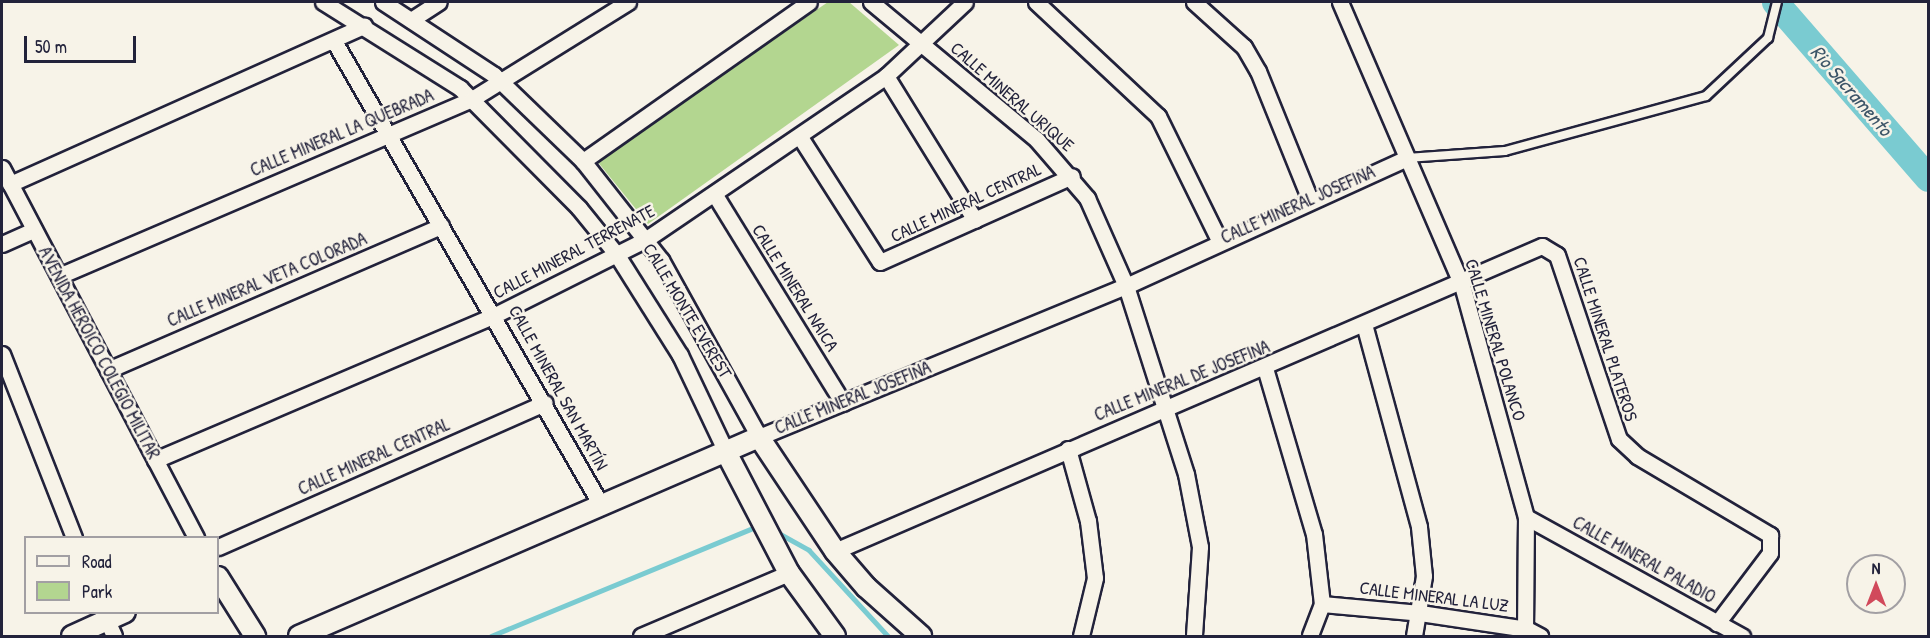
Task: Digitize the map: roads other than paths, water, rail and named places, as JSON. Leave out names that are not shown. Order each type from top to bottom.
[{"type":"street","name":"CALLE MONTE EVEREST","points":[[323,2],[364,26],[472,99],[617,255],[680,355],[762,526],[789,573],[835,636]]},
{"type":"street","name":"CALLE MONTE EVEREST","points":[[383,2],[503,83],[583,161],[645,240],[708,338],[759,436],[835,551],[866,587],[921,636]]},
{"type":"street","points":[[411,20],[439,2]]},
{"type":"street","name":"CALLE MINERAL LA QUEBRADA","points":[[58,276],[472,99],[503,83],[628,2]]},
{"type":"street","points":[[583,161],[809,2]]},
{"type":"street","name":"CALLE MINERAL URIQUE","points":[[871,2],[1018,123],[1072,176],[1126,286],[1165,408],[1200,547],[1194,636]]},
{"type":"street","name":"CALLE MINERAL TERRENATE","points":[[155,460],[495,315],[645,240],[715,195],[886,76],[923,46],[965,2]]},
{"type":"street","points":[[1036,2],[1158,116],[1219,240]]},
{"type":"street","points":[[1194,2],[1244,47],[1258,71],[1310,200]]},
{"type":"street","name":"CALLE MINERAL POLANCO","points":[[1340,2],[1405,159],[1462,285],[1526,517],[1531,634]]},
{"type":"street","points":[[10,184],[364,26]]},
{"type":"street","name":"CALLE MINERAL SAN MARTÍN","points":[[334,41],[385,135],[495,315],[601,505]]},
{"type":"street","points":[[886,76],[975,220]]},
{"type":"street","name":"CALLE MINERAL CENTRAL","points":[[800,137],[880,262],[1072,176]]},
{"type":"street","name":"CALLE MINERAL JOSEFINA","points":[[299,636],[759,436],[1126,286],[1219,240],[1405,159]]},
{"type":"street","name":"AVENIDA HEROICO COLEGIO MILITAR","points":[[2,168],[195,536]]},
{"type":"street","name":"CALLE MINERAL NAICA","points":[[715,195],[843,403]]},
{"type":"street","name":"CALLE MINERAL VETA COLORADA","points":[[108,370],[441,226]]},
{"type":"street","points":[[2,244],[34,230]]},
{"type":"street","name":"CALLE MINERAL DE JOSEFINA","points":[[835,551],[1068,449],[1462,285],[1542,246]]},
{"type":"street","name":"CALLE MINERAL PLATEROS","points":[[1542,246],[1557,255],[1618,439],[1637,456],[1762,528],[1772,548],[1717,623]]},
{"type":"street","points":[[1364,324],[1419,527],[1420,613],[1414,636]]},
{"type":"street","points":[[2,354],[74,536]]},
{"type":"street","points":[[1265,368],[1303,483],[1322,604],[1310,636]]},
{"type":"street","name":"CALLE MINERAL CENTRAL","points":[[219,547],[545,404]]},
{"type":"street","points":[[1068,449],[1088,521],[1095,578],[1081,636]]},
{"type":"street","name":"CALLE MINERAL PALADIO","points":[[1526,517],[1742,636]]},
{"type":"street","points":[[641,636],[789,573]]},
{"type":"street","points":[[219,579],[255,636]]},
{"type":"street","name":"CALLE MINERAL LA LUZ","points":[[1322,604],[1420,613],[1531,634]]},
{"type":"street","points":[[72,636],[108,623],[122,614]]},
{"type":"lane","points":[[1405,159],[1505,151],[1706,96],[1768,38],[1777,2]]},
{"type":"waterway","name":"Rio Sacramento","points":[[1775,2],[1928,178]]},
{"type":"waterway","points":[[491,636],[760,525]]},
{"type":"waterway","points":[[775,531],[809,550],[888,636]]}]
